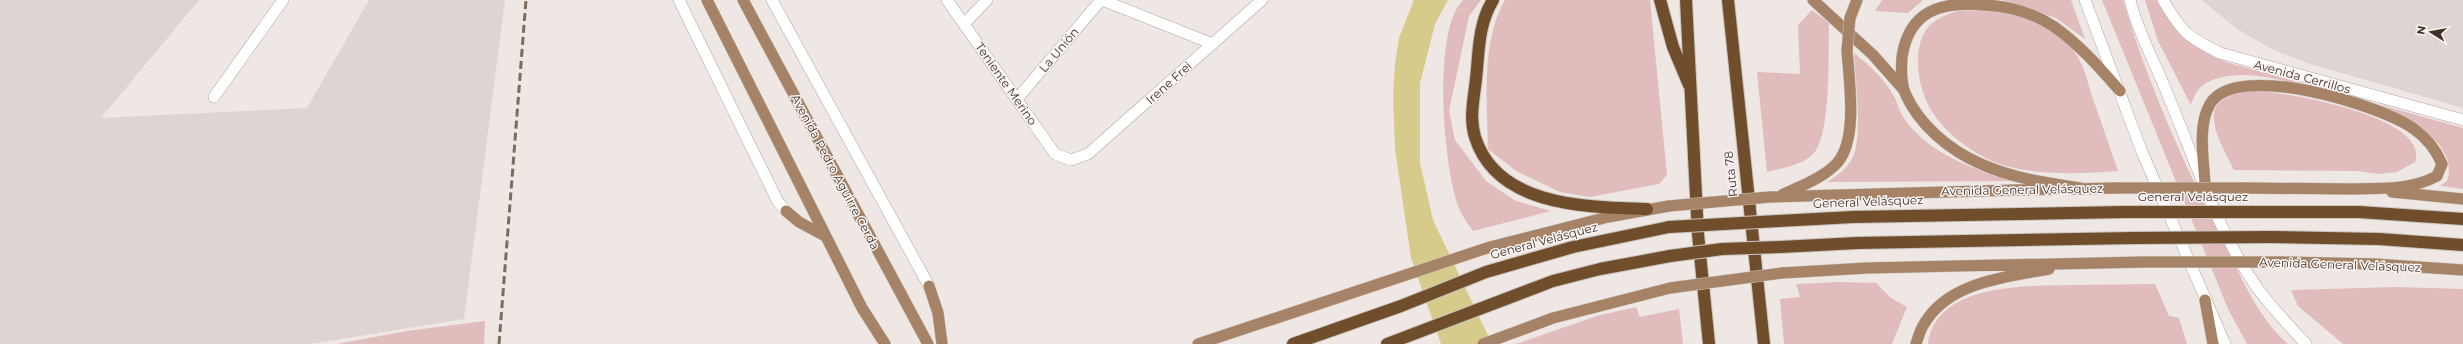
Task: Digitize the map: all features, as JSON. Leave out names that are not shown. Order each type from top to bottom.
[{"type":"highway","points":[[1493,0],[1484,18],[1481,31],[1472,112],[1474,136],[1486,161],[1509,182],[1545,198],[1597,207],[1647,209]]},
{"type":"highway","points":[[1660,0],[1672,47],[1692,90]]},
{"type":"highway","points":[[1686,0],[1692,90],[1698,234],[1709,344]]},
{"type":"highway","name":"Ruta 78","points":[[1728,0],[1764,344]]},
{"type":"highway","name":"General Velásquez","points":[[1293,344],[1401,306],[1486,272],[1573,247],[1669,227],[1853,217],[2124,212],[2358,212],[2463,219]]},
{"type":"highway","points":[[1387,344],[1495,300],[1580,273],[1670,256],[1722,249],[1865,243],[2270,237],[2379,239],[2463,245]]},
{"type":"main road","points":[[707,0],[862,308],[885,344]]},
{"type":"main road","name":"Avenida Pedro Aguirre Cerda","points":[[742,0],[928,344]]},
{"type":"main road","points":[[1813,0],[1873,55],[1905,91],[1918,115],[1928,127],[1952,148],[1968,158],[2013,174],[2080,188]]},
{"type":"main road","points":[[1775,196],[1830,169],[1845,150],[1849,126],[1847,50],[1850,18],[1857,0]]},
{"type":"main road","points":[[1905,91],[1902,78],[1902,51],[1911,27],[1924,13],[1933,9],[1941,6],[1968,3],[2012,9],[2052,26],[2087,54],[2120,91]]},
{"type":"main road","points":[[2204,185],[2204,125],[2210,103],[2227,90],[2261,85],[2313,93],[2390,116],[2410,126],[2426,139],[2434,147],[2442,164],[2437,176],[2419,183],[2392,187],[2347,189]]},
{"type":"main road","name":"Avenida General Velásquez","points":[[1198,344],[1479,251],[1572,224],[1669,206],[1775,196],[2080,188],[2347,189],[2463,199]]},
{"type":"main road","points":[[786,211],[799,222],[825,236]]},
{"type":"main road","name":"Avenida General Velásquez","points":[[1483,344],[1589,307],[1670,288],[1733,278],[1782,273],[1867,268],[2143,262],[2282,262],[2374,264],[2463,270]]},
{"type":"main road","points":[[1916,344],[1920,328],[1929,316],[1955,294],[2003,278],[2077,263]]},
{"type":"main road","points":[[2374,264],[2463,277]]},
{"type":"main road","points":[[929,286],[938,313],[942,344]]},
{"type":"main road","points":[[2204,300],[2213,344]]},
{"type":"street","points":[[214,97],[283,0]]},
{"type":"street","points":[[679,0],[778,202],[786,211]]},
{"type":"street","points":[[772,0],[929,286]]},
{"type":"street","name":"Teniente Merino","points":[[947,0],[1055,154],[1065,159],[1072,160]]},
{"type":"street","points":[[964,24],[987,0]]},
{"type":"street","points":[[1101,0],[1213,44]]},
{"type":"street","name":"La Unión","points":[[1017,99],[1101,0]]},
{"type":"street","name":"Irene Frei","points":[[1072,160],[1088,154],[1262,0]]},
{"type":"street","points":[[2085,0],[2142,152],[2204,300],[2226,344]]},
{"type":"street","points":[[2130,0],[2141,37],[2166,90],[2230,245],[2248,275],[2272,309],[2306,344]]},
{"type":"street","name":"Avenida Cerrillos","points":[[2164,0],[2180,29],[2198,42],[2220,53],[2258,65],[2463,120]]},
{"type":"shaded area","points":[[0,0],[199,0],[101,118],[307,108],[369,0],[505,0],[464,319],[310,344],[0,344]]},
{"type":"shaded area","points":[[1414,0],[1448,0],[1435,24],[1420,83],[1420,163],[1433,220],[1492,344],[1441,344],[1411,258],[1395,149],[1393,95],[1395,64],[1399,38]]},
{"type":"shaded area","points":[[1463,0],[1481,0],[1469,16],[1449,111],[1455,140],[1486,181],[1516,201],[1551,211],[1473,231],[1460,211],[1453,189],[1445,133],[1443,100],[1447,40],[1453,16]]},
{"type":"shaded area","points":[[1505,0],[1650,0],[1667,175],[1659,184],[1590,197],[1560,192],[1516,171],[1488,149],[1487,73],[1489,53],[1497,16]]},
{"type":"shaded area","points":[[1882,0],[1923,0],[1908,13],[1875,11]]},
{"type":"shaded area","points":[[2003,0],[2071,0],[2085,39],[2056,18]]},
{"type":"shaded area","points":[[2102,0],[2123,0],[2144,63],[2168,125],[2196,185],[2252,298],[2277,334],[2288,344],[2247,344],[2228,309]]},
{"type":"shaded area","points":[[2145,0],[2158,0],[2170,21],[2186,38],[2204,51],[2226,62],[2463,128],[2463,189],[2440,186],[2447,181],[2449,169],[2447,158],[2441,147],[2432,137],[2411,121],[2390,110],[2374,104],[2282,80],[2251,75],[2236,75],[2222,77],[2202,86],[2197,92],[2191,105],[2158,41]]},
{"type":"shaded area","points":[[2202,0],[2463,0],[2463,108],[2307,63],[2274,50],[2238,30]]},
{"type":"shaded area","points":[[1812,10],[1829,23],[1828,93],[1823,131],[1818,146],[1812,155],[1807,159],[1791,166],[1767,172],[1757,72],[1800,74],[1798,25]]},
{"type":"shaded area","points":[[1958,11],[1989,11],[2022,17],[2037,22],[2063,39],[2074,51],[2082,66],[2118,171],[2057,173],[2011,167],[1988,159],[1970,149],[1953,136],[1933,113],[1923,93],[1918,70],[1918,57],[1923,35],[1929,26],[1939,19]]},
{"type":"shaded area","points":[[1854,53],[1882,79],[1895,98],[1902,115],[1911,127],[1932,146],[1970,167],[1997,177],[1997,174],[2025,181],[1827,182],[1848,165],[1853,157],[1856,147],[1858,134],[1858,106]]},
{"type":"shaded area","points":[[2258,91],[2325,102],[2354,110],[2380,120],[2401,132],[2414,146],[2415,162],[2397,172],[2379,174],[2357,171],[2234,170],[2215,128],[2214,117],[2216,107],[2224,99],[2237,94]]},
{"type":"shaded area","points":[[1838,282],[1876,283],[1891,298],[1907,307],[1892,344],[1784,344],[1780,299],[1800,297],[1796,284]]},
{"type":"shaded area","points":[[2155,284],[2169,316],[2179,318],[2187,344],[1928,344],[1935,324],[1948,309],[1966,298],[1987,292],[2034,286]]},
{"type":"shaded area","points":[[2395,287],[2463,289],[2463,344],[2343,344],[2298,306],[2291,290]]},
{"type":"shaded area","points":[[1636,307],[1640,317],[1679,309],[1683,344],[1516,344],[1597,316]]},
{"type":"shaded area","points":[[485,321],[484,344],[337,344],[407,331]]},
{"type":"railway","points":[[499,344],[526,0]]}]
